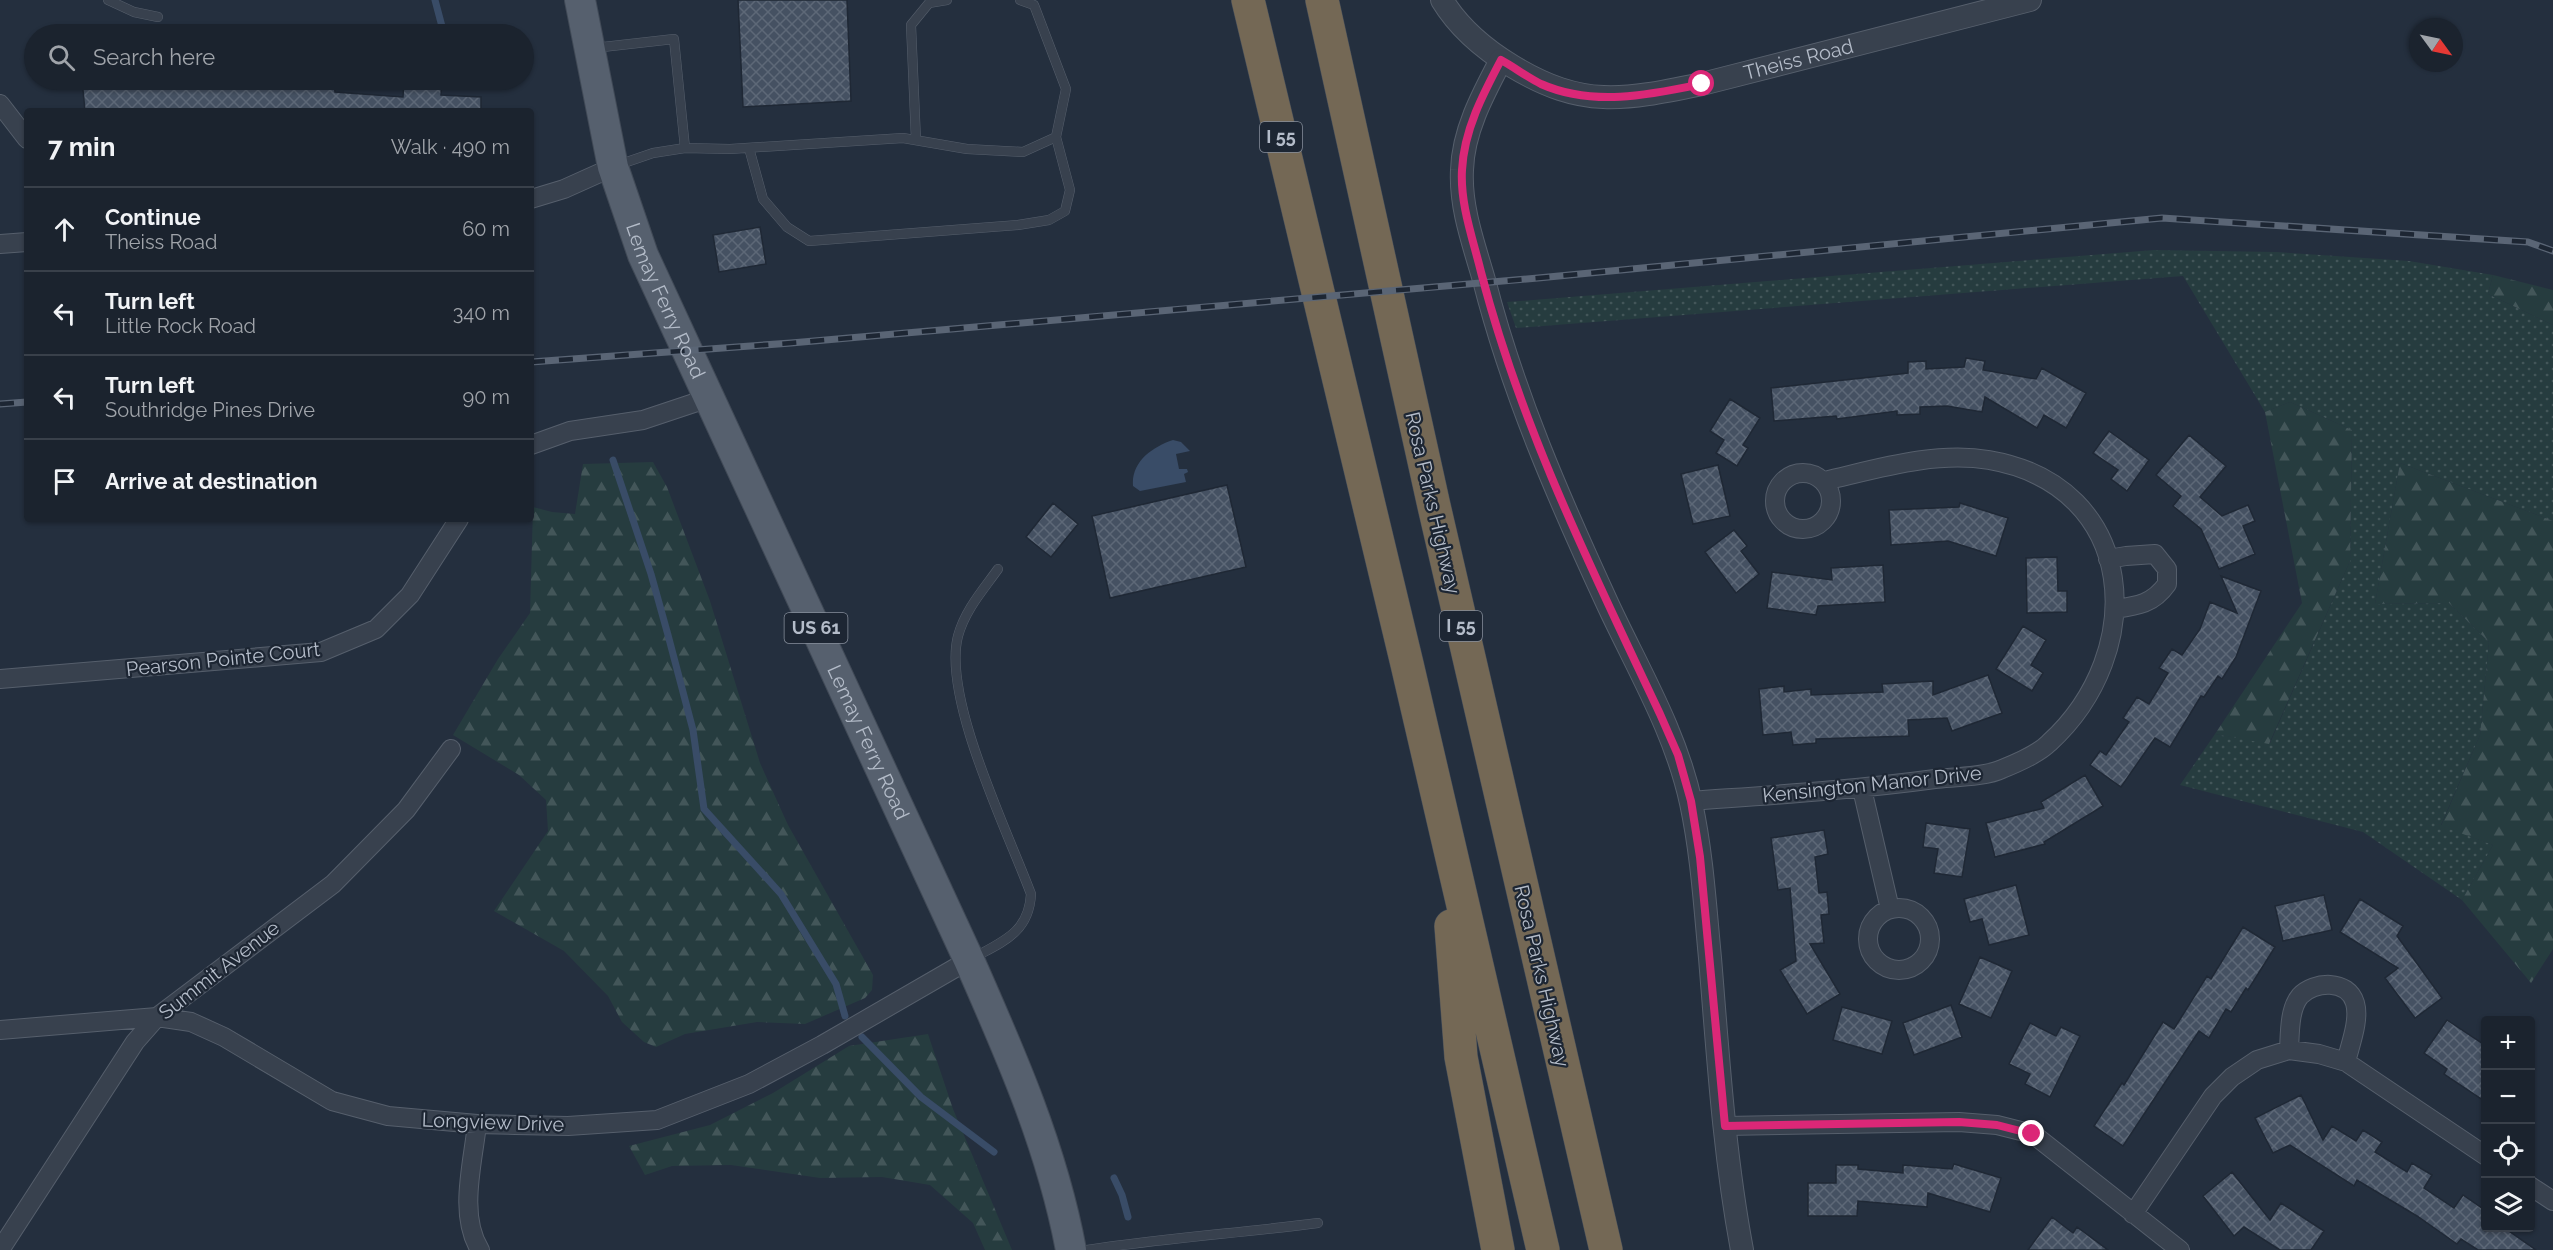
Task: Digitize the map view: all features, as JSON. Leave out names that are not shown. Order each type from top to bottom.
[{"type":"highway","name":"I 55","points":[[1248,0],[1543,1250]]},
{"type":"highway","name":"Rosa Parks Highway","points":[[1322,0],[1437,517],[1606,1250]]},
{"type":"highway","points":[[1443,820],[1461,1057],[1498,1250]]},
{"type":"main road","name":"Lemay Ferry Road","points":[[580,0],[613,167],[643,255],[969,960],[1031,1105],[1060,1200],[1071,1250]]},
{"type":"street","name":"Theiss Road","points":[[1442,0],[1458,23],[1501,60],[1541,83],[1589,97],[1618,98],[1656,94],[2030,0]]},
{"type":"street","points":[[1501,60],[1483,94],[1464,147],[1463,201],[1492,311],[1546,466],[1678,755],[1691,801],[1703,883],[1733,1203],[1742,1250]]},
{"type":"street","points":[[0,104],[24,135]]},
{"type":"street","points":[[534,198],[564,189],[613,167]]},
{"type":"street","points":[[0,244],[24,242]]},
{"type":"street","points":[[534,444],[570,431],[644,420],[709,398]]},
{"type":"street","name":"Kensington Manor Drive","points":[[1691,801],[1862,789],[1999,771],[2049,744],[2091,692],[2108,651],[2115,609],[2115,582],[2100,536],[2090,517],[2069,496],[2026,471],[1989,460],[1930,458],[1824,481]]},
{"type":"street","name":"Pearson Pointe Court","points":[[0,679],[321,652],[376,628],[410,595],[457,522]]},
{"type":"street","points":[[2108,559],[2126,555],[2155,554],[2167,569],[2167,584],[2152,601],[2115,609]]},
{"type":"street","name":"Summit Avenue","points":[[0,1250],[135,1042],[157,1017],[333,884],[406,810],[450,749]]},
{"type":"street","points":[[1862,789],[1890,909]]},
{"type":"street","name":"Longview Drive","points":[[0,1030],[157,1017],[190,1022],[224,1037],[332,1101],[388,1116],[477,1124],[568,1126],[657,1120],[749,1084],[832,1040],[969,960]]},
{"type":"street","points":[[2289,1050],[2293,1011],[2300,996],[2314,987],[2331,984],[2345,989],[2355,1002],[2355,1021],[2346,1062]]},
{"type":"street","points":[[2133,1214],[2213,1096],[2232,1077],[2257,1060],[2289,1050],[2319,1054],[2346,1062],[2481,1153]]},
{"type":"street","points":[[1725,1126],[1959,1122],[1997,1125],[2032,1134],[2180,1250]]},
{"type":"street","points":[[477,1124],[467,1186],[472,1238],[480,1250]]},
{"type":"street","points":[[2535,1189],[2553,1201]]},
{"type":"lane","points":[[108,0],[134,12],[158,17]]},
{"type":"lane","points":[[916,140],[911,25],[929,3],[947,0]]},
{"type":"lane","points":[[749,148],[763,199],[787,227],[809,241],[958,232],[1050,220],[1065,211],[1070,190],[1056,137],[1066,89],[1034,5],[1020,0]]},
{"type":"lane","points":[[589,49],[674,39],[685,148]]},
{"type":"lane","points":[[613,167],[653,153],[685,148],[749,148],[903,138],[967,149],[1023,152],[1056,137]]},
{"type":"lane","points":[[969,960],[1006,940],[1020,927],[1030,908],[1030,894],[971,738],[958,686],[958,637],[970,607],[998,569]]},
{"type":"lane","points":[[1087,1250],[1138,1246],[1318,1223]]},
{"type":"green space","points":[[2154,250],[2276,252],[2409,261],[2493,275],[2488,294],[2553,325],[2553,521],[2400,463],[2375,604],[2449,603],[2489,642],[2480,735],[2441,825],[2493,845],[2462,900],[2363,832],[2180,785],[2215,734],[2270,743],[2350,561],[2352,430],[2290,402],[2265,412],[2183,276],[1516,328],[1507,302]]},
{"type":"green space","points":[[2493,275],[2553,290],[2553,325],[2488,294]]},
{"type":"green space","points":[[2290,402],[2352,430],[2350,561],[2269,744],[2215,734],[2302,603],[2265,412]]},
{"type":"green space","points":[[653,462],[667,487],[710,601],[760,763],[788,825],[873,975],[872,990],[865,998],[805,1024],[757,1022],[685,1034],[656,1047],[644,1042],[622,1022],[608,996],[564,951],[494,911],[548,831],[546,800],[519,775],[453,735],[498,659],[530,613],[534,507],[575,514],[583,464]]},
{"type":"green space","points":[[2400,463],[2553,521],[2553,949],[2531,983],[2462,900],[2493,845],[2441,826],[2480,735],[2489,642],[2449,603],[2375,604]]},
{"type":"green space","points":[[928,1034],[953,1109],[1012,1250],[985,1250],[973,1223],[930,1185],[882,1177],[820,1178],[731,1165],[672,1166],[645,1175],[629,1146],[710,1125],[773,1093],[849,1046]]},
{"type":"water","points":[[1173,440],[1181,442],[1190,451],[1176,454],[1179,469],[1187,469],[1188,472],[1184,474],[1186,482],[1140,491],[1133,486],[1135,470],[1144,457]]},
{"type":"building","points":[[738,0],[847,0],[851,101],[743,107]]},
{"type":"building","points":[[83,90],[335,90],[335,92],[403,97],[403,90],[441,90],[441,95],[481,97],[481,108],[85,108]]},
{"type":"building","points":[[760,227],[766,264],[719,272],[713,235]]},
{"type":"building","points":[[1966,358],[1985,361],[1983,370],[2036,379],[2042,368],[2086,393],[2066,428],[2044,415],[2037,428],[1985,397],[1982,412],[1947,406],[1920,407],[1920,414],[1897,415],[1897,411],[1837,419],[1836,416],[1774,421],[1771,388],[1908,373],[1908,362],[1926,361],[1926,369],[1964,367]]},
{"type":"building","points":[[1730,399],[1760,418],[1743,445],[1748,448],[1737,466],[1716,453],[1724,440],[1710,431]]},
{"type":"building","points":[[2109,431],[2149,460],[2127,491],[2111,479],[2118,470],[2093,453]]},
{"type":"building","points":[[2189,435],[2226,466],[2200,497],[2222,516],[2248,505],[2255,521],[2243,526],[2255,554],[2219,569],[2201,529],[2173,506],[2181,496],[2156,475]]},
{"type":"building","points":[[1718,465],[1730,516],[1693,524],[1681,474]]},
{"type":"building","points":[[1227,485],[1246,567],[1110,598],[1092,516]]},
{"type":"building","points":[[1053,503],[1078,524],[1051,557],[1026,537]]},
{"type":"building","points":[[1960,503],[2008,518],[1996,556],[1948,541],[1891,545],[1889,510],[1959,507]]},
{"type":"building","points":[[1734,530],[1747,546],[1741,551],[1759,574],[1736,593],[1705,552]]},
{"type":"building","points":[[2057,557],[2058,591],[2067,591],[2067,612],[2027,613],[2026,558]]},
{"type":"building","points":[[1883,565],[1885,602],[1818,606],[1816,615],[1767,608],[1772,572],[1832,580],[1831,568]]},
{"type":"building","points":[[2221,576],[2261,591],[2236,657],[2222,679],[2218,676],[2204,697],[2201,696],[2170,747],[2155,738],[2121,787],[2090,765],[2100,751],[2106,755],[2129,722],[2123,718],[2137,697],[2149,704],[2168,673],[2159,668],[2172,649],[2182,655],[2200,629],[2210,602],[2237,613]]},
{"type":"building","points":[[2023,626],[2046,640],[2031,665],[2043,673],[2032,691],[1996,669]]},
{"type":"building","points":[[1988,675],[2002,713],[1952,731],[1947,718],[1908,720],[1909,736],[1816,739],[1816,743],[1793,745],[1791,732],[1763,735],[1759,689],[1784,686],[1784,692],[1811,689],[1811,695],[1883,692],[1882,684],[1933,681],[1933,695]]},
{"type":"building","points":[[2085,775],[2103,806],[2044,842],[2045,844],[1995,857],[1986,823],[2044,808],[2041,802]]},
{"type":"building","points":[[1926,823],[1970,829],[1962,877],[1934,873],[1938,849],[1923,847]]},
{"type":"building","points":[[1824,830],[1828,854],[1815,857],[1819,893],[1827,892],[1829,914],[1821,915],[1824,943],[1810,944],[1840,994],[1807,1014],[1780,970],[1796,961],[1790,888],[1778,890],[1771,838]]},
{"type":"building","points":[[2016,885],[2029,935],[1989,945],[1982,919],[1970,922],[1964,899]]},
{"type":"building","points":[[2324,895],[2332,930],[2283,941],[2275,906]]},
{"type":"building","points":[[2360,899],[2403,926],[2397,936],[2442,998],[2415,1018],[2385,978],[2398,968],[2340,932]]},
{"type":"building","points":[[2243,927],[2275,947],[2248,990],[2246,988],[2231,1012],[2226,1009],[2209,1038],[2199,1031],[2123,1146],[2094,1126],[2122,1083],[2124,1085],[2163,1022],[2174,1029],[2207,976],[2211,979]]},
{"type":"building","points":[[1980,957],[2012,971],[1991,1018],[1959,1004]]},
{"type":"building","points":[[1951,1005],[1962,1037],[1914,1055],[1903,1023]]},
{"type":"building","points":[[1842,1007],[1892,1021],[1882,1054],[1833,1040]]},
{"type":"building","points":[[2447,1020],[2481,1043],[2481,1099],[2444,1074],[2447,1069],[2424,1053]]},
{"type":"building","points":[[2030,1023],[2056,1036],[2061,1027],[2080,1036],[2050,1097],[2025,1084],[2030,1074],[2009,1064]]},
{"type":"building","points":[[2301,1095],[2323,1140],[2332,1126],[2356,1141],[2363,1130],[2382,1142],[2375,1152],[2407,1172],[2412,1163],[2432,1175],[2424,1188],[2454,1208],[2463,1195],[2481,1208],[2481,1232],[2510,1232],[2536,1250],[2478,1250],[2461,1239],[2457,1244],[2417,1216],[2357,1180],[2354,1186],[2290,1145],[2273,1153],[2255,1118]]},
{"type":"building","points":[[1954,1164],[2001,1178],[1990,1212],[1928,1193],[1927,1207],[1858,1201],[1857,1216],[1808,1216],[1808,1183],[1836,1183],[1836,1165],[1858,1165],[1858,1169],[1903,1173],[1903,1165],[1952,1169]]},
{"type":"building","points":[[2232,1172],[2270,1220],[2281,1203],[2324,1231],[2311,1250],[2280,1250],[2244,1227],[2234,1236],[2203,1196]]},
{"type":"building","points":[[2052,1217],[2073,1233],[2077,1227],[2108,1250],[2028,1250]]},
{"type":"waterway","points":[[435,0],[441,24]]},
{"type":"waterway","points":[[613,460],[651,574],[693,730],[704,809],[781,894],[836,984],[845,1016]]},
{"type":"waterway","points":[[862,1037],[921,1097],[994,1152]]},
{"type":"waterway","points":[[1114,1178],[1128,1217]]},
{"type":"railway","points":[[534,362],[791,343],[1538,278],[2162,218],[2528,242],[2553,251]]},
{"type":"railway","points":[[0,404],[24,402]]},
{"type":"route","points":[[1702,84],[1656,94],[1618,98],[1589,97],[1541,83],[1501,60],[1483,94],[1464,147],[1462,172],[1463,201],[1489,300],[1546,466],[1678,755],[1691,801],[1703,883],[1725,1126],[1959,1122],[1997,1125],[2032,1134]]}]
